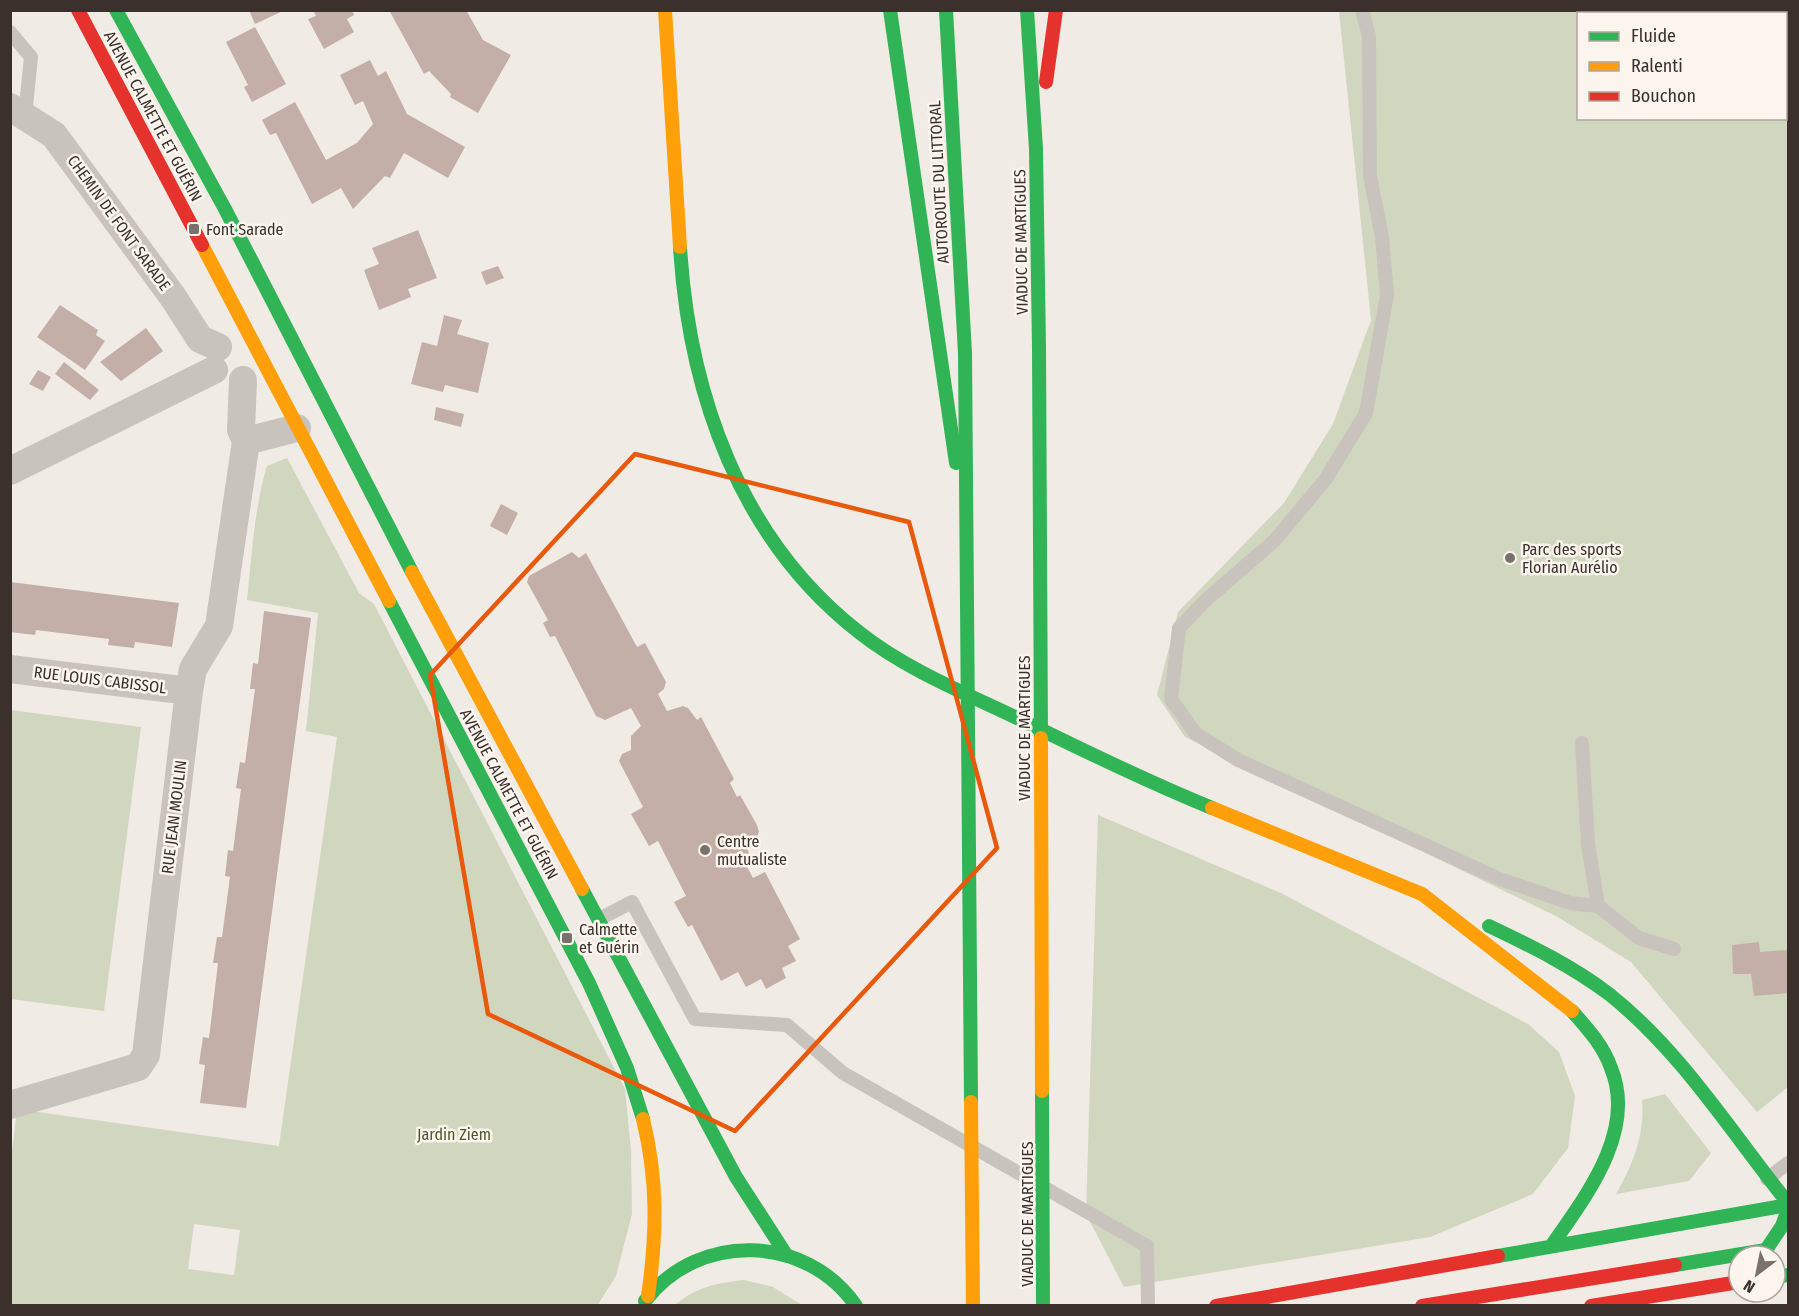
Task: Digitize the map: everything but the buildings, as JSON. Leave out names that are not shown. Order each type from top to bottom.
[{"type":"main road","name":"AVENUE CALMETTE ET GUÉRIN","points":[[78,10],[248,333],[255,375],[297,428],[562,928],[616,1037],[639,1097],[651,1149],[658,1219],[656,1256],[646,1301]]},
{"type":"main road","name":"AVENUE CALMETTE ET GUÉRIN","points":[[116,10],[225,209],[401,552],[736,1177],[788,1256]]},
{"type":"main road","points":[[665,10],[682,279],[700,380],[714,426],[746,501],[772,542],[802,580],[860,633],[924,674],[1145,780],[1422,894],[1546,954],[1609,994],[1629,1012],[1674,1061],[1788,1206]]},
{"type":"main road","points":[[890,10],[967,530],[973,1305]]},
{"type":"main road","name":"AUTOROUTE DU LITTORAL","points":[[946,10],[965,353],[967,530]]},
{"type":"main road","points":[[1027,10],[1036,149]]},
{"type":"main road","points":[[1036,149],[1056,10]]},
{"type":"main road","name":"VIADUC DE MARTIGUES","points":[[1036,149],[1044,1305]]},
{"type":"main road","points":[[248,333],[286,328]]},
{"type":"main road","points":[[1422,894],[1569,1007],[1588,1026],[1612,1068],[1618,1104],[1612,1144],[1601,1170],[1552,1245]]},
{"type":"main road","points":[[1216,1305],[1552,1245],[1788,1206]]},
{"type":"main road","points":[[1422,1305],[1766,1250],[1782,1226],[1788,1206]]},
{"type":"main road","points":[[646,1301],[682,1267],[741,1249],[771,1250],[813,1266],[838,1282],[858,1304]]},
{"type":"main road","points":[[1591,1305],[1727,1284]]},
{"type":"street","name":"CHEMIN DE FONT SARADE","points":[[18,111],[54,135],[173,297],[200,339],[233,381],[255,375]]},
{"type":"street","points":[[10,471],[216,358],[248,333]]},
{"type":"street","name":"RUE JEAN MOULIN","points":[[10,1105],[138,1067],[146,1054],[189,691],[193,669],[219,626],[246,441],[241,430],[255,375]]},
{"type":"street","points":[[246,441],[297,428]]},
{"type":"street","name":"RUE LOUIS CABISSOL","points":[[10,669],[189,691]]},
{"type":"lane","points":[[1362,10],[1369,36],[1370,176],[1382,237],[1387,295],[1366,412],[1325,480],[1275,540],[1206,600],[1179,628],[1171,699],[1195,733],[1238,759],[1500,879],[1570,903],[1598,906],[1639,938],[1674,949]]},
{"type":"lane","points":[[10,32],[31,57],[18,111]]},
{"type":"lane","points":[[1582,743],[1588,844],[1598,906]]},
{"type":"lane","points":[[599,919],[632,902],[695,1019],[787,1025],[843,1073],[1147,1246],[1148,1305]]},
{"type":"lane","points":[[1767,1179],[1788,1163]]},
{"type":"highlighted area","points":[[635,454],[909,522],[997,848],[735,1131],[488,1014],[430,675]]},
{"type":"green space","name":"Parc des sports Florian Aurélio","points":[[1339,11],[1788,11],[1788,1087],[1757,1112],[1631,962],[1556,916],[1185,737],[1157,695],[1178,612],[1284,503],[1333,424],[1371,320]]},
{"type":"green space","name":"Jardin Ziem","points":[[287,458],[359,593],[374,604],[625,1089],[631,1151],[632,1214],[616,1276],[597,1306],[11,1306],[10,1170],[17,1109],[279,1146],[337,737],[306,731],[318,613],[247,600],[256,515],[267,466]],"holes":[[[194,1224],[240,1230],[234,1275],[188,1269]]]},
{"type":"green space","points":[[11,710],[141,727],[104,1011],[11,999]]},
{"type":"green space","points":[[1098,815],[1281,893],[1528,1024],[1559,1052],[1575,1096],[1568,1148],[1533,1194],[1430,1237],[1124,1287],[1086,1214]]},
{"type":"green space","points":[[1665,1094],[1711,1153],[1689,1181],[1616,1194],[1628,1172],[1640,1137],[1642,1100]]},
{"type":"green space","points":[[744,1280],[773,1287],[802,1305],[675,1305],[707,1287]]},
{"type":"traffic: fast","points":[[116,10],[225,209],[412,572]]},
{"type":"traffic: fast","points":[[890,10],[956,463]]},
{"type":"traffic: fast","points":[[946,10],[965,353]]},
{"type":"traffic: fast","points":[[1027,10],[1036,149],[1039,348]]},
{"type":"traffic: fast","points":[[680,247],[685,302],[695,356],[709,409],[728,460],[753,509],[783,554],[818,596],[860,633],[917,670],[1115,765],[1212,808]]},
{"type":"traffic: fast","points":[[1039,348],[1041,738]]},
{"type":"traffic: fast","points":[[965,353],[971,1102]]},
{"type":"traffic: fast","points":[[389,601],[589,983],[627,1068],[643,1119]]},
{"type":"traffic: fast","points":[[582,889],[736,1177],[787,1256]]},
{"type":"traffic: fast","points":[[1489,926],[1581,974],[1635,1016],[1682,1066],[1788,1203]]},
{"type":"traffic: fast","points":[[1552,1245],[1579,1206],[1604,1162],[1613,1139],[1618,1115],[1617,1092],[1608,1060],[1594,1037],[1572,1011]]},
{"type":"traffic: fast","points":[[1042,1091],[1043,1306]]},
{"type":"traffic: fast","points":[[1498,1256],[1788,1205]]},
{"type":"traffic: fast","points":[[1675,1265],[1766,1250],[1782,1226],[1788,1209]]},
{"type":"traffic: fast","points":[[645,1301],[667,1278],[693,1262],[722,1253],[752,1250],[782,1254],[810,1265],[835,1282],[856,1306]]},
{"type":"traffic: slow","points":[[665,10],[680,247]]},
{"type":"traffic: slow","points":[[202,245],[389,601]]},
{"type":"traffic: slow","points":[[412,572],[582,889]]},
{"type":"traffic: slow","points":[[1041,738],[1042,1091]]},
{"type":"traffic: slow","points":[[1212,808],[1422,894],[1572,1011]]},
{"type":"traffic: slow","points":[[971,1102],[973,1306]]},
{"type":"traffic: slow","points":[[643,1119],[654,1186],[653,1250],[648,1296]]},
{"type":"traffic: jam","points":[[78,10],[202,245]]},
{"type":"traffic: jam","points":[[1046,82],[1056,10]]},
{"type":"traffic: jam","points":[[1216,1306],[1498,1256]]},
{"type":"traffic: jam","points":[[1422,1306],[1675,1265]]},
{"type":"traffic: jam","points":[[1591,1306],[1727,1284]]},
{"type":"place","name":"Font Sarade","points":[[194,229]]},
{"type":"place","name":"Parc des sports Florian Aurélio","points":[[1510,558]]},
{"type":"place","name":"Centre mutualiste","points":[[705,850]]},
{"type":"place","name":"Calmette et Guérin","points":[[567,938]]}]
